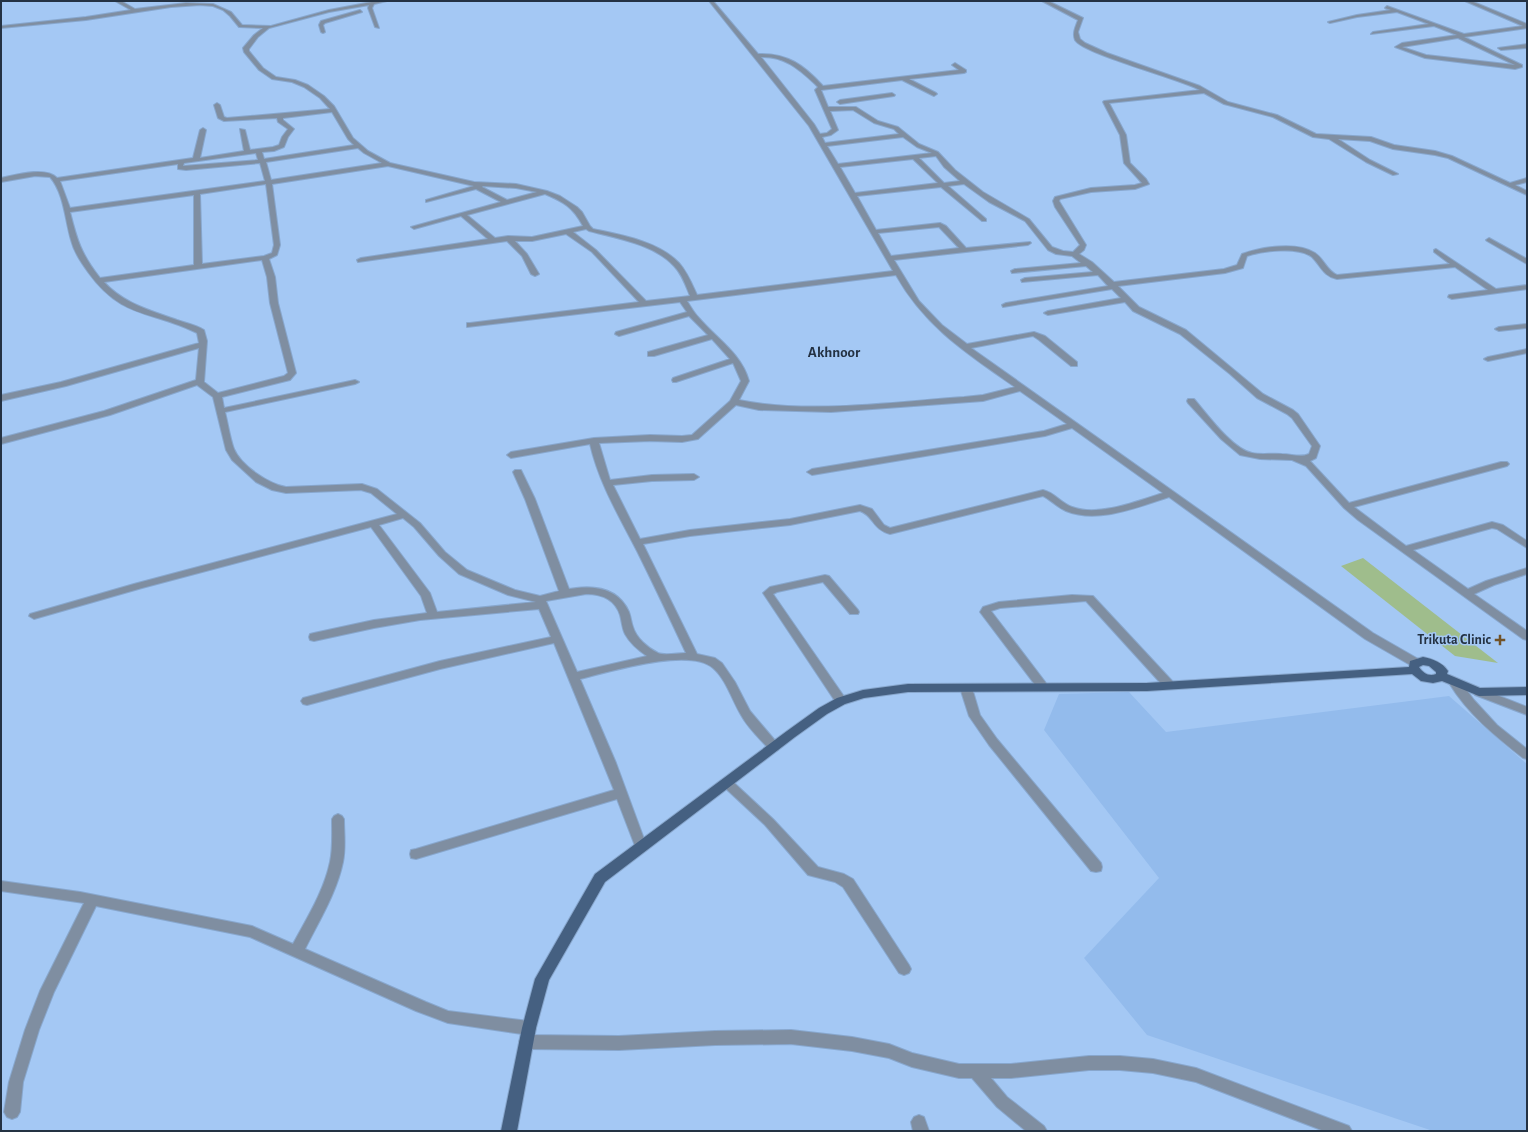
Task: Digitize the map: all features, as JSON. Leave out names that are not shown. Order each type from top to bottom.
[{"type":"main road","points":[[509,1131],[528,1035],[542,979],[600,878],[791,734],[823,711],[842,701],[863,694],[901,689],[1170,686],[1415,666],[1424,661],[1433,663],[1440,668],[1442,671],[1441,676]]},
{"type":"main road","points":[[1415,666],[1420,676],[1430,679],[1441,676],[1479,692],[1527,692]]},
{"type":"street","points":[[117,1],[133,9]]},
{"type":"street","points":[[1,27],[92,18],[112,15],[133,9],[180,2],[213,4],[231,14],[239,26],[260,28],[329,11],[385,1]]},
{"type":"street","points":[[711,1],[776,79],[812,126],[888,258],[918,306],[947,333],[965,347],[1369,636],[1415,666]]},
{"type":"street","points":[[1044,1],[1081,19],[1076,32],[1078,40],[1083,44],[1105,54],[1140,65],[1207,91],[1221,101],[1233,106],[1275,116],[1310,134],[1331,137],[1371,139],[1393,147],[1443,155],[1463,162],[1527,193]]},
{"type":"street","points":[[1467,1],[1527,26]]},
{"type":"street","points":[[340,2],[350,7]]},
{"type":"street","points":[[372,4],[370,10],[377,27]]},
{"type":"street","points":[[323,32],[321,25],[323,22],[356,12],[360,10],[359,6]]},
{"type":"street","points":[[1387,7],[1434,24],[1461,36],[1520,66],[1515,67],[1425,56],[1398,47],[1402,44],[1461,36],[1527,26]]},
{"type":"street","points":[[1330,22],[1358,16],[1398,11]]},
{"type":"street","points":[[1395,18],[1410,15]]},
{"type":"street","points":[[1342,25],[1349,24]]},
{"type":"street","points":[[1373,33],[1434,24]]},
{"type":"street","points":[[268,27],[256,36],[250,46],[246,48],[246,51],[261,69],[274,78],[293,81],[308,86],[322,97],[334,110],[347,133],[366,152],[388,164],[426,174],[479,186],[516,186],[545,192],[558,197],[575,208],[579,212],[587,227],[591,230],[652,249],[665,255],[680,269],[695,298]]},
{"type":"street","points":[[1501,48],[1527,46]]},
{"type":"street","points":[[757,56],[781,57],[807,74],[821,87],[846,86],[964,71],[955,65]]},
{"type":"street","points":[[903,78],[934,94]]},
{"type":"street","points":[[817,136],[829,134],[835,130],[818,90],[821,87]]},
{"type":"street","points":[[825,106],[854,108],[876,122],[896,128],[917,145],[938,154],[944,160],[946,165],[965,182],[988,198],[1026,219],[1034,226],[1041,240],[1049,248],[1062,254],[1074,254],[1081,249],[1083,244],[1073,227],[1058,208],[1056,201],[1057,198],[1091,190],[1136,187],[1146,184],[1144,180],[1127,163],[1123,135],[1106,102],[1207,91]]},
{"type":"street","points":[[825,106],[892,95]]},
{"type":"street","points":[[217,105],[221,118],[224,120],[334,110]]},
{"type":"street","points":[[56,180],[274,149],[282,146],[285,137],[291,129],[288,125],[280,121],[280,116]]},
{"type":"street","points":[[196,160],[203,130]]},
{"type":"street","points":[[242,130],[247,152]]},
{"type":"street","points":[[823,145],[904,135]]},
{"type":"street","points":[[1331,137],[1368,161],[1394,174]]},
{"type":"street","points":[[181,162],[180,168],[186,168],[263,161],[359,146]]},
{"type":"street","points":[[99,280],[198,268],[273,256],[277,251],[274,220],[263,161],[258,151]]},
{"type":"street","points":[[835,166],[938,154]]},
{"type":"street","points":[[915,157],[943,185],[984,220]]},
{"type":"street","points":[[67,210],[268,183],[388,164]]},
{"type":"street","points":[[1,180],[38,174],[50,175],[56,180],[67,210],[76,247],[99,280],[124,303],[198,330],[202,334],[203,344],[200,381],[203,386],[217,396],[230,450],[236,460],[259,480],[275,488],[286,490],[368,488],[374,491],[417,525],[442,554],[463,572],[512,593],[541,602],[621,793],[641,847]]},
{"type":"street","points":[[1508,185],[1527,180]]},
{"type":"street","points":[[852,195],[965,182]]},
{"type":"street","points":[[428,201],[479,186],[506,202]]},
{"type":"street","points":[[414,227],[545,192]]},
{"type":"street","points":[[197,193],[198,268]]},
{"type":"street","points":[[462,214],[494,240]]},
{"type":"street","points":[[873,232],[940,225],[964,250]]},
{"type":"street","points":[[361,260],[508,238],[532,239],[587,227]]},
{"type":"street","points":[[567,231],[594,251],[644,303]]},
{"type":"street","points":[[508,238],[526,255],[536,274]]},
{"type":"street","points":[[1489,240],[1527,262]]},
{"type":"street","points":[[888,258],[1028,243]]},
{"type":"street","points":[[1006,304],[1112,286],[1230,270],[1240,266],[1244,255],[1272,250],[1293,250],[1309,253],[1320,262],[1327,273],[1337,277],[1457,265]]},
{"type":"street","points":[[1436,251],[1496,292]]},
{"type":"street","points":[[1074,254],[1100,273],[1126,300],[1142,313],[1183,332],[1260,396],[1295,416],[1316,446],[1313,456],[1304,460]]},
{"type":"street","points":[[217,396],[287,378],[292,373],[274,303],[271,277],[265,258]]},
{"type":"street","points":[[1015,271],[1088,264]]},
{"type":"street","points":[[470,325],[644,303],[722,295],[897,272]]},
{"type":"street","points":[[1024,280],[1100,273]]},
{"type":"street","points":[[1452,297],[1527,288]]},
{"type":"street","points":[[511,455],[594,441],[650,438],[689,439],[699,434],[739,403],[745,381],[744,376],[720,342],[692,314],[682,299]]},
{"type":"street","points":[[1048,312],[1126,300]]},
{"type":"street","points":[[619,334],[692,314]]},
{"type":"street","points":[[1499,329],[1527,326]]},
{"type":"street","points":[[965,347],[1019,336],[1037,335],[1074,364]]},
{"type":"street","points":[[650,354],[714,336]]},
{"type":"street","points":[[1,398],[63,384],[203,344]]},
{"type":"street","points":[[1488,359],[1527,351]]},
{"type":"street","points":[[676,380],[734,360]]},
{"type":"street","points":[[1,441],[107,413],[200,381]]},
{"type":"street","points":[[220,411],[355,382]]},
{"type":"street","points":[[739,403],[793,408],[860,408],[977,399],[1022,388]]},
{"type":"street","points":[[1191,401],[1239,451],[1258,456],[1294,457],[1304,460],[1347,506],[1527,636]]},
{"type":"street","points":[[812,472],[1038,434],[1074,425]]},
{"type":"street","points":[[594,441],[597,458],[608,483],[692,657]]},
{"type":"street","points":[[1347,506],[1504,464]]},
{"type":"street","points":[[518,472],[530,499],[565,593]]},
{"type":"street","points":[[608,483],[632,479],[694,477]]},
{"type":"street","points":[[637,542],[690,534],[763,526],[860,508],[867,510],[882,529],[890,531],[1043,493],[1050,495],[1065,508],[1090,512],[1122,508],[1170,494]]},
{"type":"street","points":[[34,616],[145,584],[404,514]]},
{"type":"street","points":[[373,523],[422,588],[433,616]]},
{"type":"street","points":[[1406,549],[1492,525],[1500,527],[1527,545]]},
{"type":"street","points":[[1467,593],[1490,583],[1527,571]]},
{"type":"street","points":[[842,701],[768,593],[774,589],[825,578],[854,612]]},
{"type":"street","points":[[314,637],[374,624],[541,602],[565,593],[586,590],[606,592],[614,597],[623,610],[628,629],[633,640],[657,657]]},
{"type":"street","points":[[1043,688],[985,612],[987,609],[999,605],[1072,598],[1089,598],[1170,686]]},
{"type":"street","points":[[307,701],[440,665],[557,639]]},
{"type":"street","points":[[573,677],[657,657],[692,657],[711,661],[718,666],[729,682],[746,714],[776,746]]},
{"type":"street","points":[[1455,683],[1470,703],[1493,728],[1527,755]]},
{"type":"street","points":[[966,688],[975,716],[993,742],[1096,868]]},
{"type":"street","points":[[1479,692],[1527,711]]},
{"type":"street","points":[[727,783],[769,822],[814,871],[822,875],[840,876],[848,883],[904,969]]},
{"type":"street","points":[[416,854],[621,793]]},
{"type":"street","points":[[296,952],[327,889],[335,868],[338,850],[338,819]]},
{"type":"street","points":[[1,886],[92,900],[252,932],[421,1007],[448,1017],[528,1035],[619,1043],[791,1036],[852,1044],[889,1051],[912,1060],[959,1071],[1053,1068],[1089,1063],[1120,1062],[1196,1074],[1344,1131]]},
{"type":"street","points":[[12,1112],[16,1082],[22,1060],[42,1004],[68,946],[92,900]]},
{"type":"street","points":[[974,1071],[1006,1106],[1039,1131]]},
{"type":"shaded area","points":[[1129,692],[1166,732],[1449,696],[1527,764],[1527,1131],[1433,1131],[1147,1035],[1084,958],[1159,878],[1044,730],[1059,694]]},
{"type":"green space","points":[[1363,558],[1498,663],[1455,656],[1341,566]]},
{"type":"place","name":"Trikuta Clinic","points":[[1500,640]]},
{"type":"district","name":"Akhnoor","points":[[834,352]]}]
